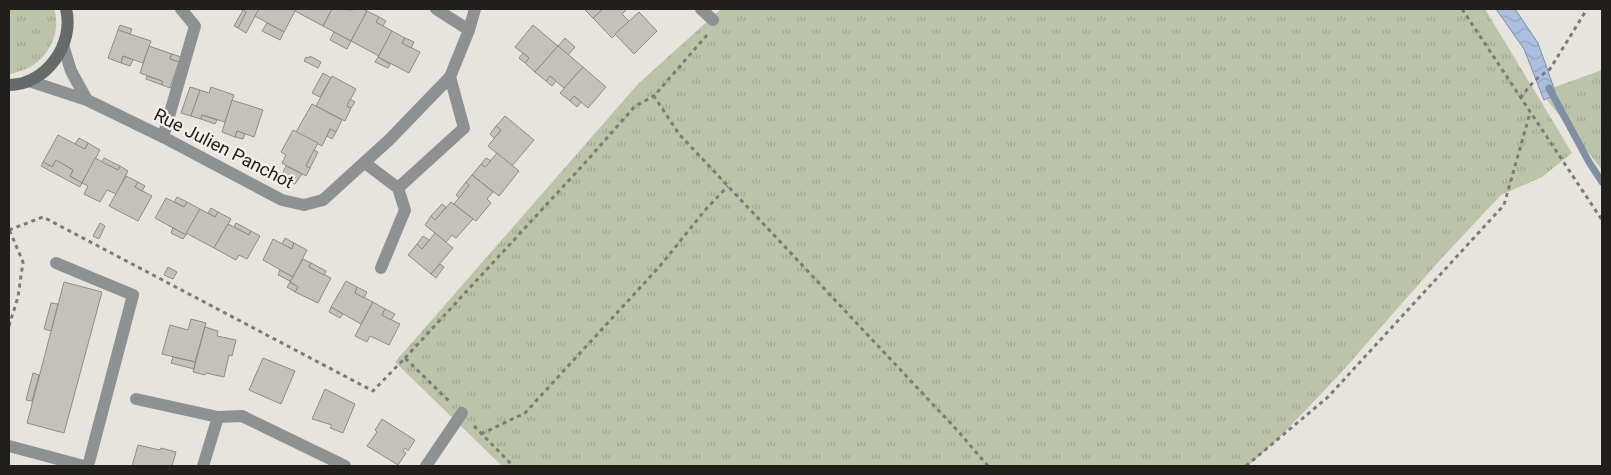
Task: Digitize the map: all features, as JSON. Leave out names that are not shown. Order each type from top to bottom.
[{"type":"main road","points":[[10,88],[29,81],[43,72],[55,60],[63,45],[67,28],[66,9]]},
{"type":"street","points":[[163,136],[196,26],[182,9]]},
{"type":"street","points":[[436,9],[469,30]]},
{"type":"street","name":"Rue Julien Panchot","points":[[29,81],[87,100],[163,136],[282,200],[304,205],[323,200],[365,163],[450,77],[469,30],[475,9]]},
{"type":"street","points":[[701,9],[713,20]]},
{"type":"street","points":[[63,45],[71,71],[87,100]]},
{"type":"street","points":[[398,188],[464,128],[450,77]]},
{"type":"street","points":[[365,163],[398,188],[405,210],[381,268]]},
{"type":"street","points":[[9,446],[86,466],[133,295],[56,263]]},
{"type":"street","points":[[136,399],[218,417],[242,416],[345,466]]},
{"type":"street","points":[[426,466],[462,413]]},
{"type":"street","points":[[203,466],[218,417]]},
{"type":"path","points":[[1462,9],[1602,220]]},
{"type":"path","points":[[1520,98],[1535,80],[1548,71],[1587,9]]},
{"type":"path","points":[[9,326],[18,297],[24,262],[9,229],[43,218],[373,391],[584,164],[635,106],[654,96],[694,48],[714,28],[713,20]]},
{"type":"path","points":[[654,96],[679,134],[958,430],[988,466]]},
{"type":"path","points":[[1246,466],[1328,397],[1504,205],[1530,113]]},
{"type":"path","points":[[481,434],[525,413],[660,266],[706,209],[728,186]]},
{"type":"path","points":[[405,358],[513,466]]},
{"type":"green space","points":[[9,9],[54,9],[56,18],[54,36],[47,52],[34,65],[11,74],[9,74]]},
{"type":"green space","points":[[721,9],[1485,9],[1572,153],[1542,177],[1501,195],[1440,260],[1339,375],[1275,442],[1248,466],[502,466],[395,362],[638,84]]},
{"type":"green space","points":[[1602,70],[1602,170],[1541,92]]},
{"type":"water","points":[[1496,9],[1515,9],[1538,43],[1555,91],[1552,96],[1544,100],[1524,49]]},
{"type":"building","points":[[240,9],[259,9],[246,33],[238,28],[246,12]]},
{"type":"building","points":[[259,9],[296,9],[284,32],[255,16]]},
{"type":"building","points":[[296,9],[332,9],[323,26],[295,11]]},
{"type":"building","points":[[332,9],[362,9],[367,11],[351,41],[323,26]]},
{"type":"building","points":[[584,9],[603,9],[593,18]]},
{"type":"building","points":[[603,9],[627,9],[622,14],[629,21],[612,38],[593,18]]},
{"type":"building","points":[[243,10],[246,12],[238,28],[234,26]]},
{"type":"building","points":[[367,11],[379,17],[376,22],[392,31],[379,56],[351,41]]},
{"type":"building","points":[[639,12],[657,31],[634,54],[615,34]]},
{"type":"building","points":[[379,17],[386,21],[383,26],[376,22]]},
{"type":"building","points":[[267,23],[284,32],[280,40],[262,31]]},
{"type":"building","points":[[120,25],[132,29],[130,34],[118,30]]},
{"type":"building","points":[[533,25],[558,46],[535,72],[525,63],[529,58],[515,47]]},
{"type":"building","points":[[118,30],[151,41],[143,63],[123,56],[121,63],[108,58]]},
{"type":"building","points":[[392,31],[405,38],[402,43],[420,52],[409,73],[378,57]]},
{"type":"building","points":[[334,32],[351,41],[347,49],[330,40]]},
{"type":"building","points":[[405,38],[414,42],[411,48],[402,43]]},
{"type":"building","points":[[565,38],[575,47],[568,55],[558,46]]},
{"type":"building","points":[[149,46],[172,54],[170,59],[179,62],[170,88],[162,85],[162,81],[140,73]]},
{"type":"building","points":[[558,46],[583,67],[564,88],[550,76],[546,81],[535,72]]},
{"type":"building","points":[[523,53],[529,58],[525,63],[519,58]]},
{"type":"building","points":[[172,54],[181,57],[179,62],[170,59]]},
{"type":"building","points":[[123,56],[133,60],[130,66],[121,63]]},
{"type":"building","points":[[310,56],[321,62],[318,68],[304,61],[306,57],[309,58]]},
{"type":"building","points":[[378,57],[390,64],[388,68],[375,62]]},
{"type":"building","points":[[583,67],[606,87],[588,108],[574,96],[570,101],[560,93]]},
{"type":"building","points":[[323,73],[331,78],[320,97],[312,93]]},
{"type":"building","points":[[147,76],[162,81],[162,85],[146,79]]},
{"type":"building","points":[[332,76],[356,89],[347,106],[351,108],[345,121],[316,106]]},
{"type":"building","points":[[550,76],[556,81],[552,86],[546,81]]},
{"type":"building","points":[[190,87],[200,90],[191,116],[181,113]]},
{"type":"building","points":[[211,87],[234,95],[225,122],[202,115],[201,119],[191,116],[200,90],[209,93]]},
{"type":"building","points":[[574,96],[581,102],[577,107],[570,101]]},
{"type":"building","points":[[350,99],[355,102],[351,108],[347,106]]},
{"type":"building","points":[[232,100],[263,110],[254,137],[237,131],[235,137],[222,132]]},
{"type":"building","points":[[312,104],[342,120],[336,132],[330,129],[322,146],[296,132]]},
{"type":"building","points":[[202,115],[217,120],[215,124],[201,119]]},
{"type":"building","points":[[505,116],[534,140],[512,166],[488,146],[501,130],[496,126]]},
{"type":"building","points":[[496,126],[501,130],[494,138],[490,134]]},
{"type":"building","points":[[330,129],[336,132],[332,139],[327,136]]},
{"type":"building","points":[[293,130],[318,143],[306,166],[310,168],[306,176],[282,163],[286,155],[281,152]]},
{"type":"building","points":[[237,131],[245,134],[243,139],[235,137]]},
{"type":"building","points":[[58,135],[85,149],[88,143],[100,150],[82,183],[70,176],[73,170],[56,160],[52,167],[43,162]]},
{"type":"building","points":[[79,138],[88,143],[85,149],[75,144]]},
{"type":"building","points":[[314,150],[318,152],[310,168],[306,166]]},
{"type":"building","points":[[497,153],[519,171],[499,196],[472,175],[481,164],[485,167]]},
{"type":"building","points":[[95,158],[118,170],[120,166],[128,171],[116,194],[107,190],[100,202],[84,194],[88,186],[82,183]]},
{"type":"building","points":[[104,158],[120,166],[118,170],[102,162]]},
{"type":"building","points":[[486,158],[491,161],[485,167],[481,164]]},
{"type":"building","points":[[56,160],[73,170],[70,176],[82,183],[80,187],[41,166],[43,162],[52,167]]},
{"type":"building","points":[[286,166],[302,174],[295,184],[281,177]]},
{"type":"building","points":[[472,175],[493,192],[487,199],[491,203],[476,221],[454,204],[469,185],[466,182]]},
{"type":"building","points":[[126,176],[138,182],[135,187],[152,196],[138,221],[109,206]]},
{"type":"building","points":[[138,182],[145,186],[142,191],[135,187]]},
{"type":"building","points":[[466,182],[469,185],[459,198],[456,195]]},
{"type":"building","points":[[177,197],[187,202],[184,207],[174,202]]},
{"type":"building","points":[[166,198],[184,207],[187,202],[200,209],[186,235],[155,218]]},
{"type":"building","points":[[451,202],[473,219],[456,238],[452,235],[446,242],[425,225],[431,216],[435,220]]},
{"type":"building","points":[[442,204],[446,207],[435,220],[431,216]]},
{"type":"building","points":[[211,208],[218,212],[215,217],[208,213]]},
{"type":"building","points":[[200,209],[215,217],[218,212],[231,219],[214,248],[186,233]]},
{"type":"building","points":[[100,223],[105,226],[99,239],[93,236]]},
{"type":"building","points":[[236,223],[251,231],[249,235],[234,227]]},
{"type":"building","points":[[228,224],[249,235],[251,231],[260,236],[247,259],[239,255],[236,260],[214,248]]},
{"type":"building","points":[[173,228],[186,235],[183,239],[171,233]]},
{"type":"building","points":[[435,233],[453,248],[431,274],[408,255],[417,244],[422,249]]},
{"type":"building","points":[[423,236],[429,240],[422,249],[417,244]]},
{"type":"building","points":[[285,238],[294,243],[292,249],[282,244]]},
{"type":"building","points":[[273,239],[292,249],[294,243],[307,250],[293,277],[263,260]]},
{"type":"building","points":[[303,259],[311,263],[309,267],[331,278],[318,303],[295,292],[298,287],[290,282]]},
{"type":"building","points":[[311,263],[326,271],[324,275],[309,267]]},
{"type":"building","points":[[440,264],[444,267],[436,278],[431,274]]},
{"type":"building","points":[[168,267],[177,272],[173,279],[164,275]]},
{"type":"building","points":[[280,270],[293,277],[290,281],[278,275]]},
{"type":"building","points":[[346,281],[357,287],[355,293],[373,302],[361,324],[331,307]]},
{"type":"building","points":[[64,282],[102,292],[64,433],[27,423]]},
{"type":"building","points":[[290,282],[298,287],[295,292],[287,287]]},
{"type":"building","points":[[357,287],[367,292],[364,298],[355,293]]},
{"type":"building","points":[[373,302],[385,309],[382,315],[400,324],[389,345],[370,336],[367,342],[355,336]]},
{"type":"building","points":[[51,303],[58,304],[51,331],[44,329]]},
{"type":"building","points":[[331,307],[343,314],[340,318],[329,312]]},
{"type":"building","points":[[385,309],[395,314],[391,320],[382,315]]},
{"type":"building","points":[[191,319],[206,323],[195,362],[162,354],[170,325],[188,330]]},
{"type":"building","points":[[205,327],[218,331],[217,336],[236,340],[232,356],[229,355],[224,377],[193,372]]},
{"type":"building","points":[[173,357],[195,362],[194,369],[171,363]]},
{"type":"building","points":[[263,358],[295,371],[281,404],[249,390]]},
{"type":"building","points":[[33,373],[39,375],[32,401],[26,400]]},
{"type":"building","points":[[325,389],[355,404],[343,433],[330,428],[332,425],[312,419]]},
{"type":"building","points":[[382,419],[415,440],[408,451],[405,448],[403,451],[406,453],[398,465],[367,446],[377,432],[375,430]]},
{"type":"building","points":[[138,445],[176,452],[172,466],[132,466]]},
{"type":"waterway","points":[[1549,88],[1589,162],[1602,182]]}]
